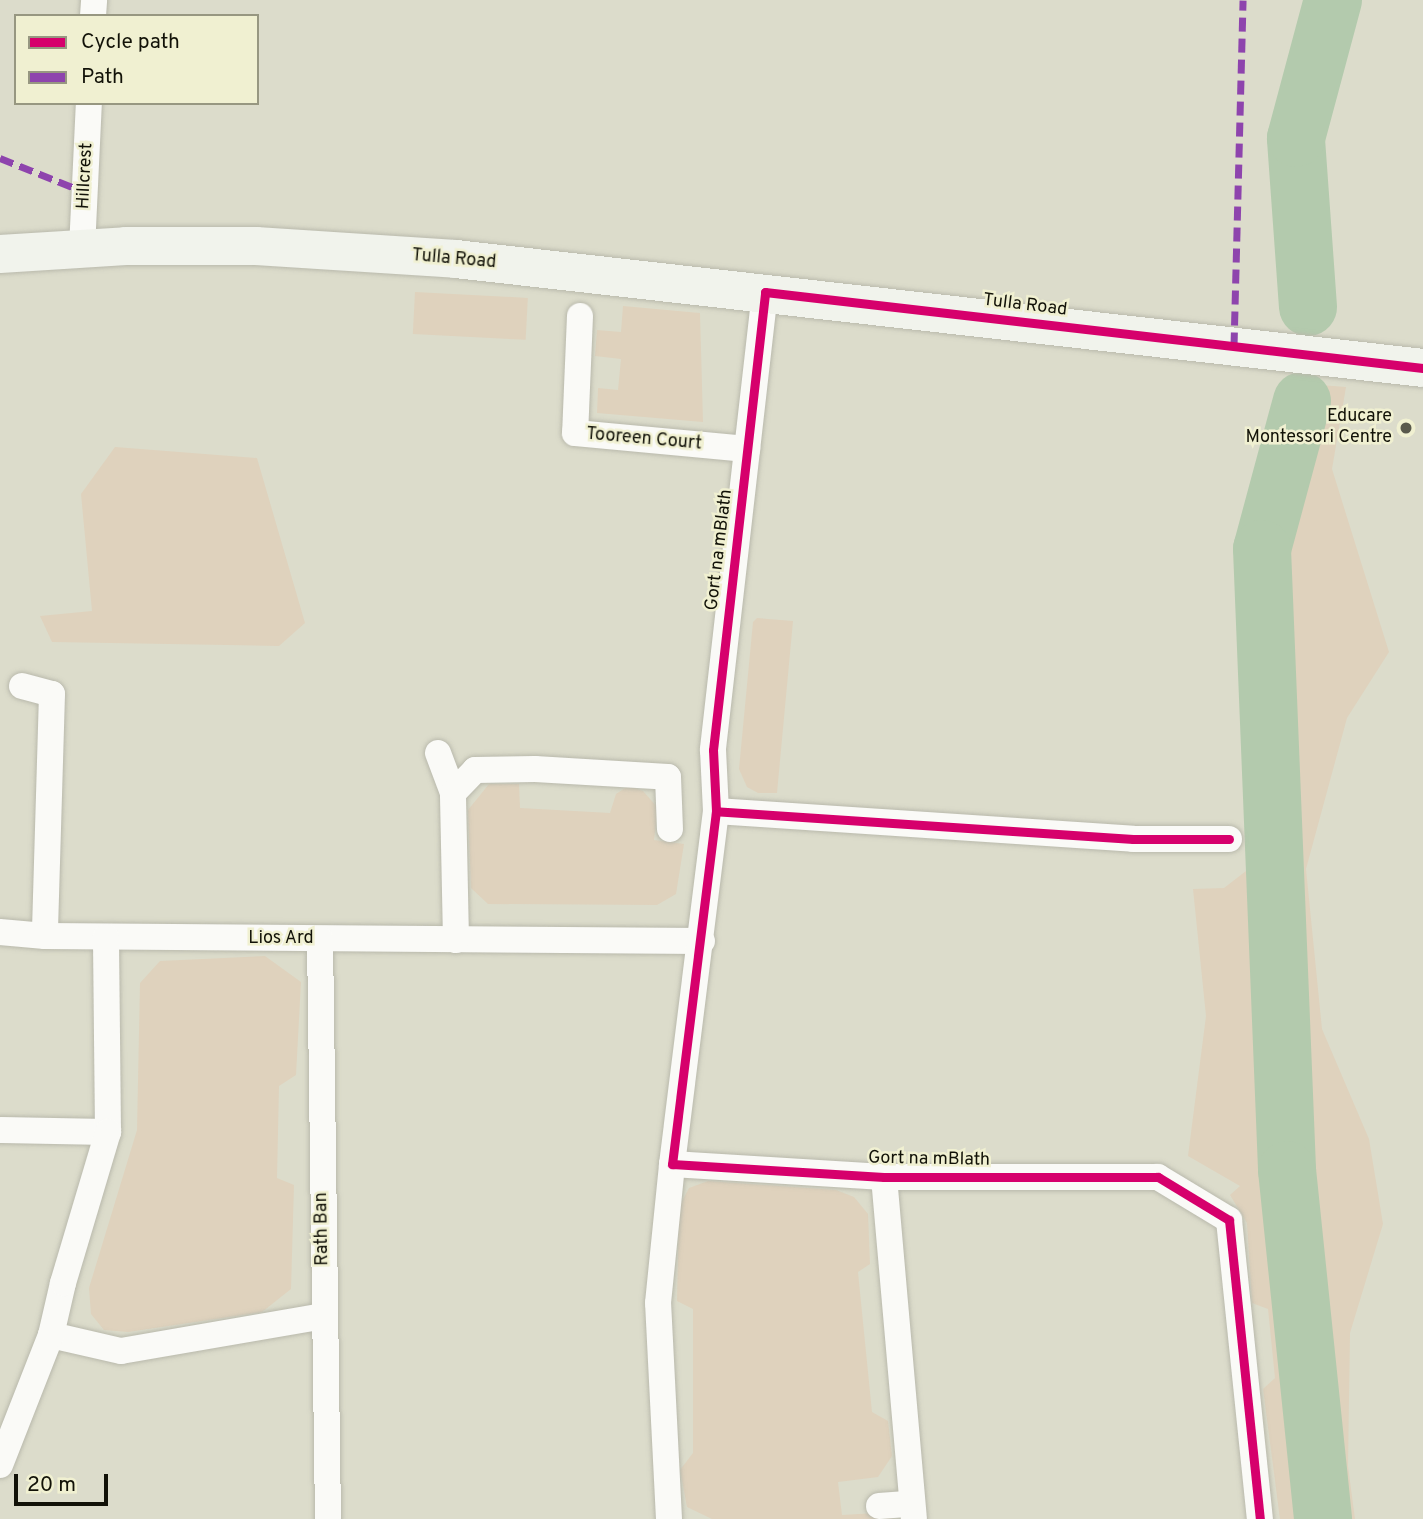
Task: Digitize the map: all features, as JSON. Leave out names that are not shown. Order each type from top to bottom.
[{"type":"main road","name":"Tulla Road","points":[[0,254],[82,249],[256,246],[456,259],[1423,368]]},
{"type":"street","name":"Hillcrest","points":[[82,249],[89,105]]},
{"type":"street","name":"Gort na mBlath","points":[[669,1519],[658,1303],[672,1164],[702,941],[716,811],[713,750],[765,292]]},
{"type":"street","name":"Tooreen Court","points":[[580,316],[575,433],[747,449]]},
{"type":"street","points":[[22,686],[52,694],[45,936]]},
{"type":"street","points":[[438,753],[453,793],[456,940],[702,941]]},
{"type":"street","points":[[453,793],[475,769],[535,769],[668,776],[670,829]]},
{"type":"street","points":[[716,811],[1133,839],[1229,839]]},
{"type":"street","name":"Lios Ard","points":[[0,932],[45,936],[456,940]]},
{"type":"street","points":[[0,1465],[51,1335],[62,1283],[108,1132],[106,937]]},
{"type":"street","name":"Rath Ban","points":[[320,939],[323,1316],[328,1519]]},
{"type":"street","points":[[0,1130],[108,1132]]},
{"type":"street","name":"Gort na mBlath","points":[[672,1164],[884,1177],[1158,1177],[1230,1220],[1260,1519]]},
{"type":"street","name":"Gort na mBlath","points":[[879,1506],[912,1512],[884,1177]]},
{"type":"street","points":[[51,1335],[121,1351],[323,1316]]},
{"type":"shaded area","points":[[415,292],[528,298],[526,340],[413,334]]},
{"type":"shaded area","points":[[623,306],[700,313],[703,422],[597,413],[598,388],[618,390],[621,359],[595,356],[597,330],[621,332]]},
{"type":"shaded area","points":[[1320,385],[1346,387],[1332,469],[1389,652],[1347,718],[1306,869],[1322,1029],[1369,1139],[1383,1224],[1350,1333],[1348,1466],[1355,1519],[1313,1519],[1275,990],[1304,1519],[1280,1519],[1263,1389],[1275,1378],[1268,1309],[1252,1303],[1247,1223],[1230,1195],[1240,1186],[1188,1156],[1206,1016],[1193,889],[1224,888],[1246,871],[1253,836],[1247,810],[1262,803],[1244,547],[1283,388]]},
{"type":"shaded area","points":[[115,447],[257,458],[305,623],[279,646],[52,642],[40,616],[92,611],[81,494]]},
{"type":"shaded area","points":[[757,618],[793,621],[777,793],[758,793],[747,787],[739,769],[753,622]]},
{"type":"shaded area","points":[[489,784],[519,784],[520,808],[610,813],[616,794],[628,786],[643,791],[658,808],[654,840],[684,844],[676,894],[657,905],[488,904],[471,888],[468,810]]},
{"type":"shaded area","points":[[265,956],[301,982],[296,1075],[279,1086],[277,1178],[294,1185],[291,1289],[262,1312],[128,1332],[104,1330],[91,1314],[89,1288],[137,1130],[140,983],[160,961]]},
{"type":"shaded area","points":[[708,1181],[836,1190],[854,1197],[868,1214],[870,1264],[858,1272],[872,1412],[888,1421],[892,1456],[878,1477],[838,1482],[842,1515],[876,1513],[894,1519],[712,1519],[687,1507],[680,1470],[693,1453],[693,1309],[677,1301],[679,1207],[689,1188]]},
{"type":"waterway","points":[[1308,307],[1296,138],[1333,0]]},
{"type":"waterway","points":[[1302,401],[1262,549],[1287,1170],[1323,1519]]},
{"type":"marked path","points":[[1234,346],[1243,0]]},
{"type":"marked path","points":[[0,158],[85,192]]},
{"type":"cycle path","points":[[1229,839],[1133,839],[716,811],[713,750],[765,292],[1423,368]]},
{"type":"cycle path","points":[[716,811],[672,1164],[884,1177],[1158,1177],[1229,1220],[1260,1519]]},
{"type":"place","name":"Educare Montessori Centre","points":[[1406,428]]}]
